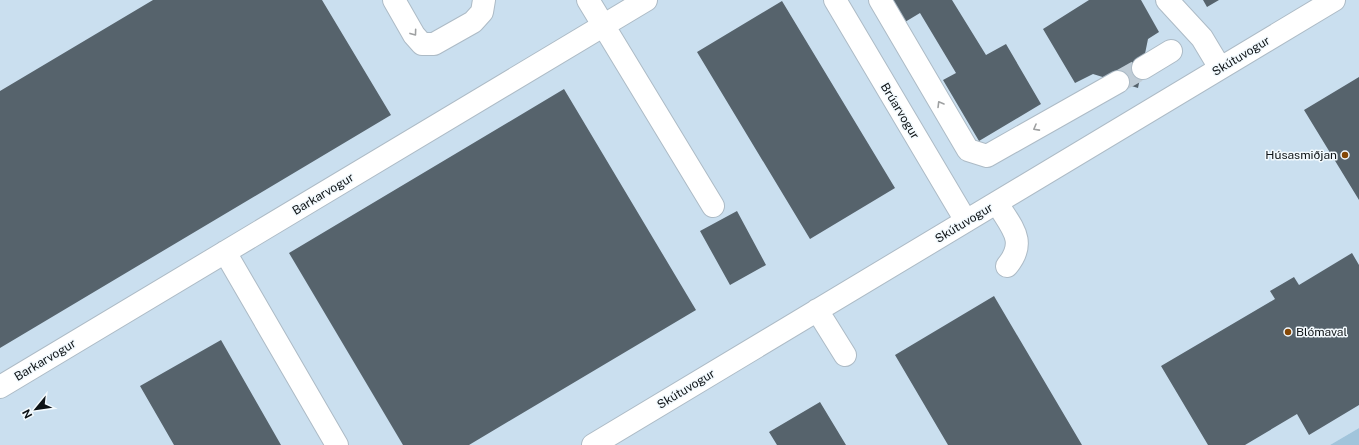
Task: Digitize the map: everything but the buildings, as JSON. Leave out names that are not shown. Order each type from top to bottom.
[{"type":"street","points":[[394,0],[414,35],[422,44],[434,44],[474,22],[482,12],[484,0]]},
{"type":"street","points":[[588,0],[713,206]]},
{"type":"street","name":"Barkarvogur","points":[[0,387],[646,0]]},
{"type":"street","name":"Brúarvogur","points":[[835,0],[966,221]]},
{"type":"street","points":[[880,0],[968,150],[987,156],[1118,82]]},
{"type":"street","points":[[1167,0],[1202,38],[1220,68]]},
{"type":"street","name":"Skútuvogur","points":[[594,445],[1334,0]]},
{"type":"street","points":[[1142,68],[1171,52]]},
{"type":"street","points":[[997,203],[1015,232],[1018,244],[1015,256],[1007,266]]},
{"type":"street","points":[[225,252],[337,445]]},
{"type":"street","points":[[817,310],[845,355]]},
{"type":"shaded area","points":[[0,0],[1359,0],[1359,428],[1330,445],[0,445]]},
{"type":"shaded area","points":[[1359,428],[1359,445],[1330,445]]},
{"type":"tunnel","points":[[1118,82],[1143,68]]},
{"type":"place","name":"Húsasmiðjan","points":[[1345,155]]},
{"type":"place","name":"Blómaval","points":[[1288,332]]}]
